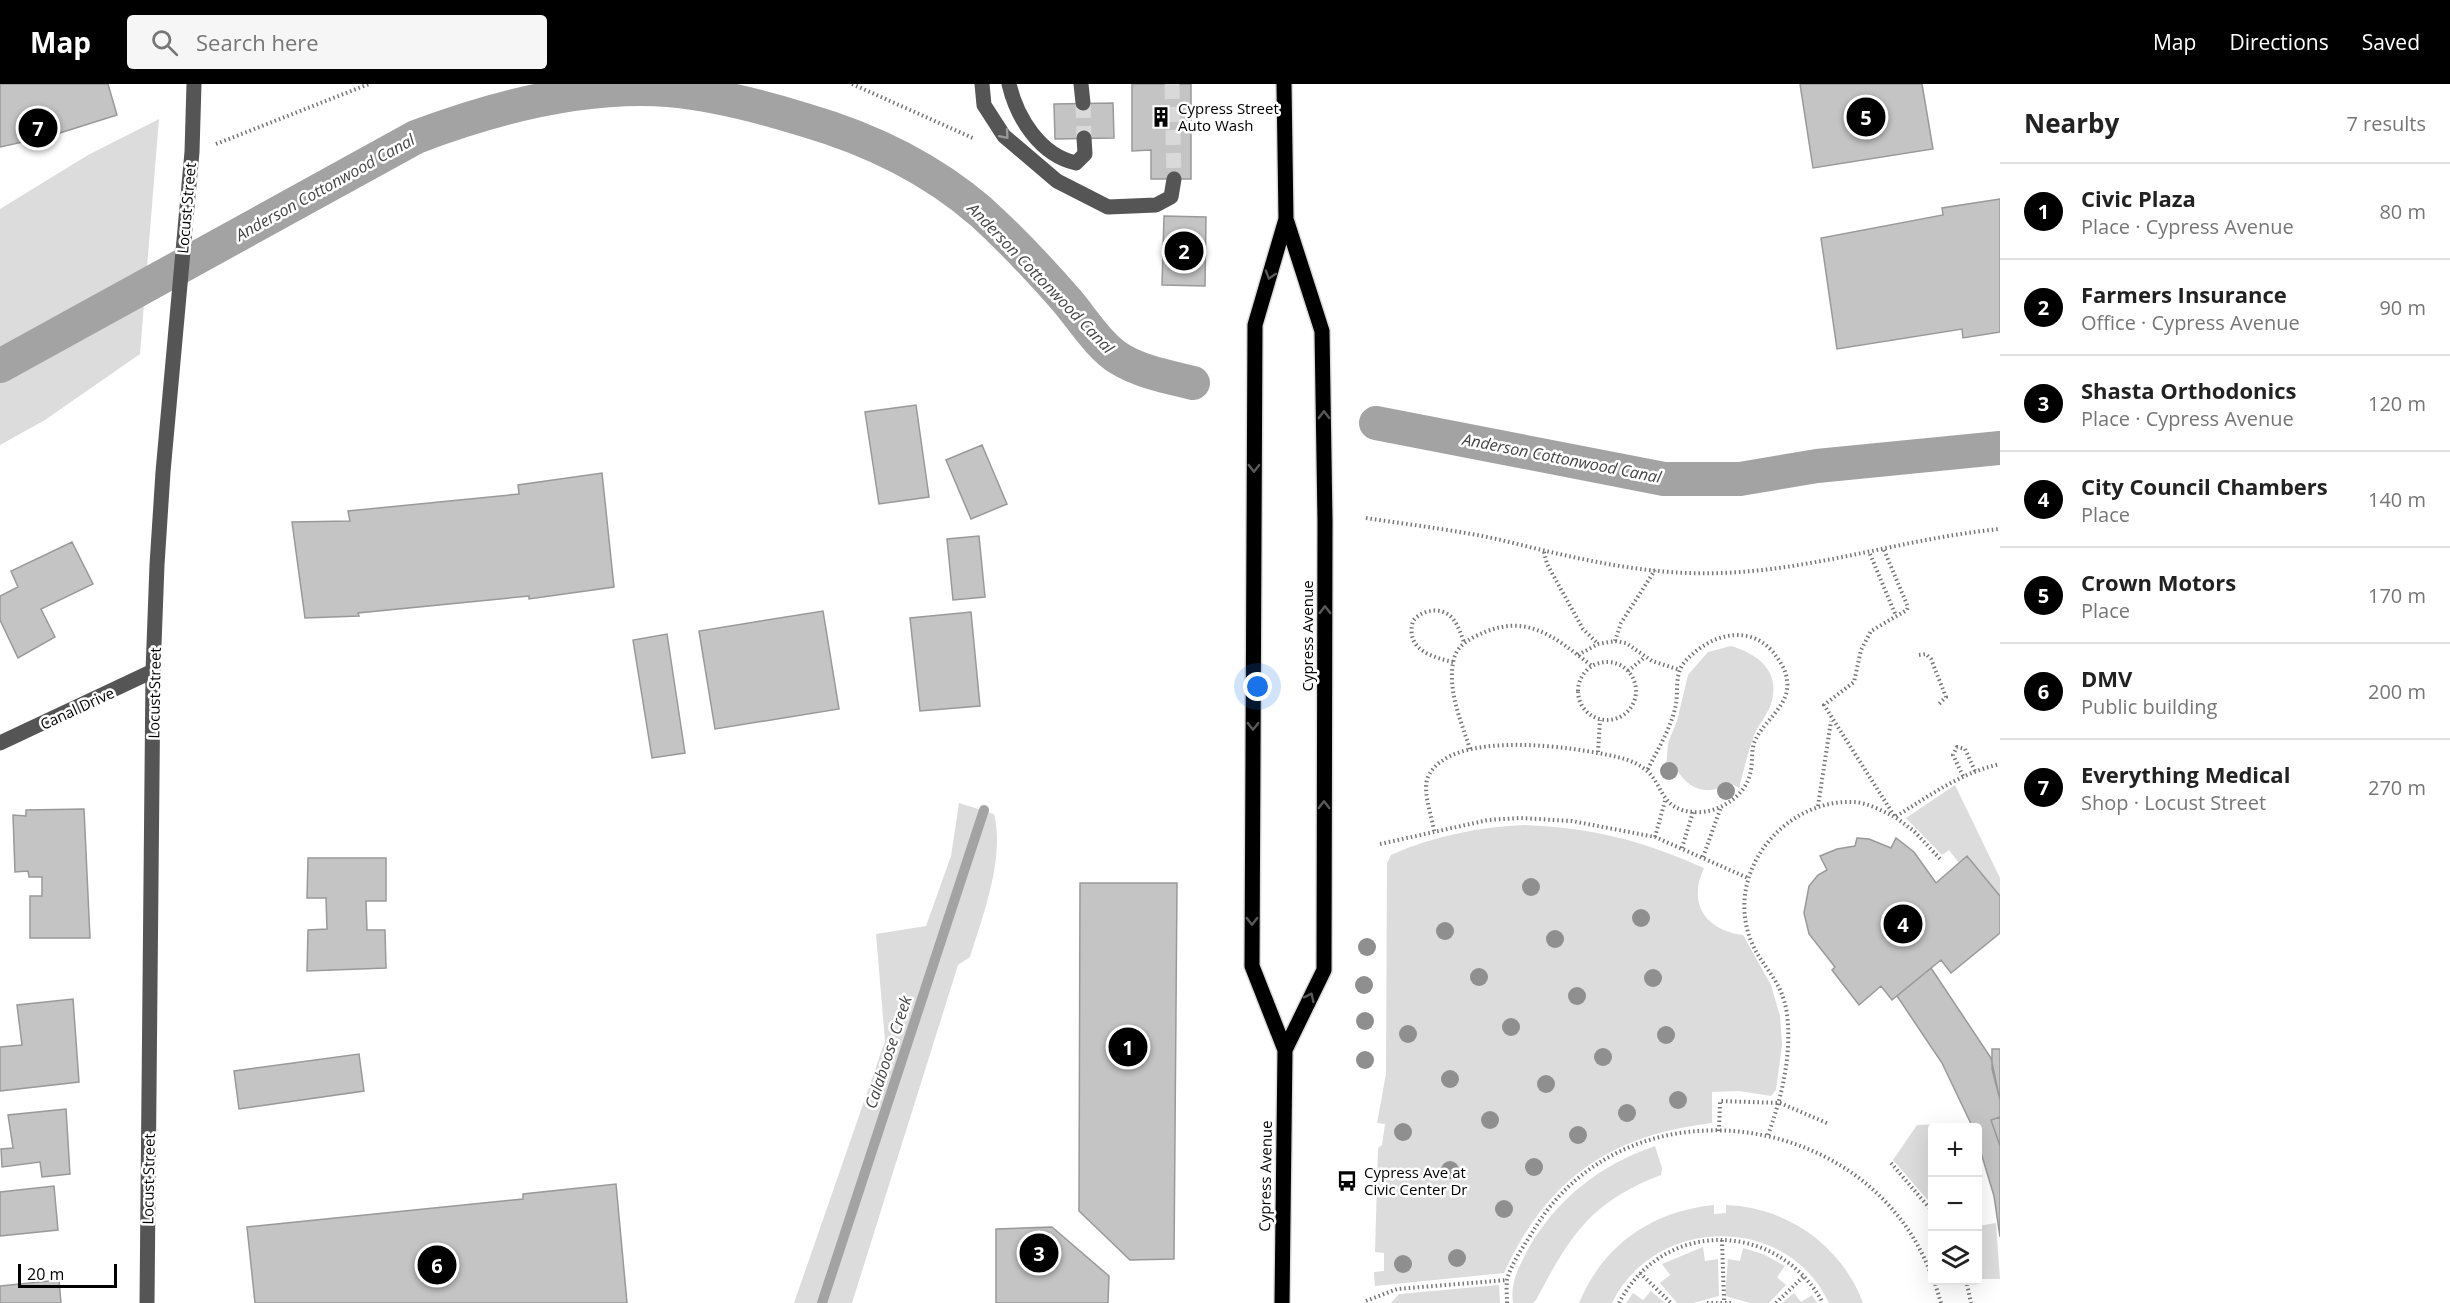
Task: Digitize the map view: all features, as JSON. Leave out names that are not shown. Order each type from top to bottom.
[{"type":"main road","name":"Cypress Avenue","points":[[1284,84],[1286,219],[1322,331],[1325,533],[1324,970],[1285,1050]]},
{"type":"main road","name":"Cypress Avenue","points":[[1282,1303],[1285,1050],[1252,966],[1252,955],[1255,325],[1286,219]]},
{"type":"street","name":"Locust Street","points":[[147,1303],[153,671],[163,472],[192,152],[194,84]]},
{"type":"street","points":[[982,84],[984,105],[1004,136],[1057,181],[1108,207],[1156,205],[1171,197],[1174,179]]},
{"type":"street","points":[[1009,84],[1032,135],[1049,152],[1076,163],[1085,154],[1084,138]]},
{"type":"street","points":[[1082,84],[1083,103]]},
{"type":"street","name":"Canal Drive","points":[[0,743],[153,671]]},
{"type":"path","points":[[192,152],[369,84]]},
{"type":"path","points":[[852,84],[982,143]]},
{"type":"path","points":[[1366,518],[1456,531],[1621,567],[1719,573],[1772,571],[1870,554],[1950,535],[2000,530]]},
{"type":"path","points":[[1884,550],[1908,607],[1871,631],[1861,650],[1854,681],[1824,705],[1895,817]]},
{"type":"path","points":[[1544,552],[1546,564],[1583,629],[1598,644]]},
{"type":"path","points":[[1870,554],[1896,616]]},
{"type":"path","points":[[1615,641],[1621,623],[1655,570]]},
{"type":"path","points":[[1453,662],[1429,656],[1418,648],[1411,636],[1413,621],[1425,612],[1444,612],[1454,620],[1464,642]]},
{"type":"path","points":[[1470,748],[1453,696],[1453,662],[1464,642],[1499,626],[1522,625],[1544,632],[1592,666]]},
{"type":"path","points":[[1434,831],[1426,783],[1429,775],[1437,765],[1470,748],[1523,745],[1578,748],[1598,752],[1628,759],[1647,771],[1665,801],[1693,812],[1721,806],[1739,794],[1746,785],[1750,775],[1754,743],[1787,693],[1785,670],[1769,648],[1760,641],[1736,635],[1722,636],[1699,648],[1680,670],[1676,706],[1647,771]]},
{"type":"path","points":[[1578,655],[1598,644],[1615,641],[1626,643],[1645,657],[1680,670]]},
{"type":"path","points":[[1919,655],[1926,654],[1935,669],[1946,697],[1938,704]]},
{"type":"path","points":[[1628,671],[1645,657]]},
{"type":"path","points":[[1611,662],[1628,671],[1636,685],[1636,694],[1630,709],[1616,719],[1600,720],[1583,709],[1579,700],[1580,681],[1592,666],[1611,662]]},
{"type":"path","points":[[1818,806],[1831,719]]},
{"type":"path","points":[[1598,752],[1600,720]]},
{"type":"path","points":[[1963,776],[1953,755],[1957,747],[1965,749],[1975,771]]},
{"type":"path","points":[[1895,817],[1963,776],[2000,764]]},
{"type":"path","points":[[1655,837],[1665,801]]},
{"type":"path","points":[[1768,1135],[1780,1104],[1787,1066],[1787,1011],[1779,985],[1751,941],[1745,897],[1748,878],[1755,861],[1776,833],[1790,820],[1818,806],[1853,802],[1895,817],[1914,831],[1941,860]]},
{"type":"path","points":[[1703,857],[1721,806]]},
{"type":"path","points":[[1682,848],[1693,812]]},
{"type":"path","points":[[1380,844],[1465,823],[1520,818],[1572,821],[1655,837],[1748,878]]},
{"type":"path","points":[[1719,1131],[1720,1101],[1780,1104],[1829,1124]]},
{"type":"path","points":[[1507,1303],[1507,1280],[1546,1211],[1561,1195],[1600,1164],[1627,1150],[1660,1138],[1719,1131],[1768,1135],[1827,1156],[1871,1188],[1889,1205],[1915,1239],[1928,1268]]},
{"type":"path","points":[[1891,1162],[1928,1206]]},
{"type":"path","points":[[1722,1240],[1724,1301]]},
{"type":"path","points":[[1619,1303],[1640,1274],[1678,1248],[1692,1243],[1722,1240],[1763,1247],[1784,1259],[1804,1276],[1823,1303]]},
{"type":"path","points":[[1640,1274],[1671,1303]]},
{"type":"path","points":[[1776,1303],[1804,1276]]},
{"type":"path","points":[[1366,1300],[1397,1289],[1507,1280]]},
{"type":"path","points":[[1935,1285],[1941,1303]]},
{"type":"path","points":[[1967,1285],[1971,1303]]},
{"type":"path","points":[[1707,1303],[1724,1301],[1734,1303]]},
{"type":"shaded area","points":[[159,119],[140,354],[45,420],[0,445],[0,209],[88,155]]},
{"type":"shaded area","points":[[1731,646],[1755,657],[1768,669],[1773,685],[1772,700],[1755,733],[1739,788],[1730,783],[1714,789],[1700,789],[1688,783],[1677,770],[1666,768],[1668,743],[1677,721],[1688,675],[1708,652]]},
{"type":"shaded area","points":[[1955,785],[2000,878],[2000,896],[1967,856],[1959,863],[1949,850],[1942,855],[1906,818]]},
{"type":"shaded area","points":[[959,803],[994,814],[997,831],[995,868],[970,957],[958,965],[852,1303],[794,1303],[885,1041],[876,934],[926,926],[951,856]]},
{"type":"shaded area","points":[[1525,825],[1573,829],[1616,837],[1659,850],[1704,868],[1699,881],[1698,893],[1703,913],[1719,927],[1743,935],[1771,985],[1780,1016],[1782,1045],[1776,1090],[1771,1096],[1739,1091],[1712,1092],[1712,1123],[1643,1138],[1613,1151],[1586,1167],[1562,1187],[1540,1212],[1521,1240],[1504,1273],[1375,1286],[1374,1272],[1384,1271],[1384,1253],[1375,1252],[1378,1148],[1382,1145],[1385,1124],[1377,1123],[1386,1074],[1387,863],[1391,855],[1440,838],[1473,830]]},
{"type":"shaded area","points":[[1917,1125],[1928,1125],[1928,1200],[1893,1160]]},
{"type":"shaded area","points":[[1655,1146],[1662,1168],[1661,1175],[1637,1185],[1599,1210],[1572,1239],[1536,1300],[1533,1303],[1513,1303],[1513,1289],[1518,1270],[1527,1251],[1552,1215],[1581,1186],[1598,1174],[1616,1163]]},
{"type":"shaded area","points":[[1714,1205],[1714,1214],[1726,1213],[1726,1205],[1749,1207],[1770,1213],[1810,1233],[1827,1247],[1841,1264],[1854,1283],[1863,1303],[1829,1303],[1809,1274],[1783,1253],[1753,1240],[1721,1236],[1688,1241],[1658,1253],[1632,1274],[1612,1303],[1579,1303],[1589,1282],[1602,1264],[1632,1234],[1670,1215]]},
{"type":"shaded area","points":[[1996,1223],[2000,1279],[1982,1279],[1982,1225]]},
{"type":"shaded area","points":[[1703,1247],[1705,1261],[1718,1259],[1719,1296],[1693,1303],[1677,1303],[1660,1283],[1670,1275],[1662,1264]]},
{"type":"shaded area","points":[[1743,1248],[1763,1254],[1785,1266],[1777,1277],[1786,1285],[1769,1303],[1750,1303],[1725,1296],[1728,1259],[1740,1261]]},
{"type":"shaded area","points":[[1499,1285],[1500,1303],[1391,1303],[1399,1294]]},
{"type":"shaded area","points":[[1651,1291],[1665,1303],[1626,1303],[1633,1293],[1643,1300]]},
{"type":"shaded area","points":[[1794,1293],[1801,1302],[1812,1295],[1817,1303],[1782,1303]]},
{"type":"building","points":[[0,84],[108,84],[117,115],[28,143],[27,141],[0,147]]},
{"type":"building","name":"Cypress Street Auto Wash","points":[[1132,84],[1191,84],[1191,179],[1151,179],[1151,150],[1132,151]]},
{"type":"building","points":[[1800,84],[1922,84],[1933,149],[1813,168]]},
{"type":"building","points":[[1113,103],[1114,138],[1055,139],[1054,104]]},
{"type":"building","points":[[2000,199],[2000,332],[1963,338],[1962,329],[1837,349],[1821,238],[1943,215],[1942,208]]},
{"type":"building","points":[[1164,216],[1206,217],[1205,286],[1162,285]]},
{"type":"building","points":[[916,405],[929,497],[879,504],[865,412]]},
{"type":"building","points":[[982,445],[1007,504],[971,519],[946,460]]},
{"type":"building","points":[[602,473],[614,587],[529,599],[529,596],[358,613],[359,616],[305,618],[292,522],[350,521],[348,511],[519,494],[518,485]]},
{"type":"building","points":[[979,536],[985,597],[953,600],[947,539]]},
{"type":"building","points":[[72,542],[93,584],[41,609],[55,637],[18,658],[0,620],[0,596],[18,587],[11,571]]},
{"type":"building","points":[[823,611],[839,709],[715,729],[699,631]]},
{"type":"building","points":[[971,612],[980,706],[920,711],[910,618]]},
{"type":"building","points":[[667,634],[685,753],[652,758],[633,640]]},
{"type":"building","points":[[84,809],[90,938],[30,938],[30,896],[42,896],[42,877],[29,877],[28,871],[15,872],[13,815],[26,816],[26,810]]},
{"type":"building","points":[[1857,838],[1869,839],[1891,848],[1896,838],[1914,852],[1936,883],[1967,856],[2000,896],[2000,933],[1951,973],[1941,960],[1892,1000],[1881,986],[1859,1005],[1832,970],[1835,967],[1809,934],[1804,913],[1809,886],[1818,875],[1827,870],[1820,856],[1837,849],[1855,846]]},
{"type":"building","points":[[308,858],[386,858],[386,901],[366,901],[367,930],[385,930],[386,968],[307,971],[308,930],[327,929],[326,898],[307,898]]},
{"type":"building","points":[[1080,883],[1177,883],[1174,1259],[1130,1260],[1079,1211]]},
{"type":"building","points":[[1931,968],[1991,1058],[2000,1100],[2000,1117],[1991,1120],[2000,1146],[2000,1237],[1994,1196],[1982,1156],[1982,1123],[1971,1123],[1942,1063],[1897,996]]},
{"type":"building","points":[[73,999],[79,1082],[0,1091],[0,1047],[22,1045],[17,1005]]},
{"type":"building","points":[[1992,1049],[2000,1049],[2000,1100],[1992,1069]]},
{"type":"building","points":[[359,1054],[364,1091],[239,1109],[234,1071]]},
{"type":"building","points":[[66,1109],[70,1174],[42,1177],[40,1162],[2,1167],[1,1149],[13,1148],[8,1115]]},
{"type":"building","points":[[2000,1117],[2000,1146],[1991,1120]]},
{"type":"building","points":[[616,1184],[627,1303],[255,1303],[247,1227],[523,1199],[523,1194]]},
{"type":"building","points":[[54,1186],[58,1230],[0,1236],[0,1192]]},
{"type":"building","points":[[1052,1227],[1109,1276],[1108,1303],[996,1303],[996,1229]]},
{"type":"building","points":[[59,1280],[61,1303],[0,1303],[0,1286]]},
{"type":"waterway","name":"Anderson Cottonwood Canal","points":[[0,366],[416,137],[477,116],[539,100],[571,94],[636,89],[686,92],[754,105],[828,127],[897,156],[940,181],[980,211],[1036,267],[1113,354],[1128,364],[1146,371],[1193,383]]},
{"type":"waterway","name":"Anderson Cottonwood Canal","points":[[1376,423],[1664,479],[1740,479],[1817,466],[2000,448]]},
{"type":"waterway","name":"Calaboose Creek","points":[[822,1303],[984,810]]},
{"type":"tunnel","points":[[1172,84],[1174,179]]},
{"type":"tunnel","points":[[1083,103],[1084,138]]},
{"type":"place","name":"Cypress Street Auto Wash","points":[[1161,117]]},
{"type":"place","name":"Crown Motors","points":[[1866,117]]},
{"type":"place","name":"Everything Medical","points":[[38,128]]},
{"type":"place","name":"Farmers Insurance","points":[[1184,251]]},
{"type":"place","name":"City Council Chambers","points":[[1903,924]]},
{"type":"place","name":"Civic Plaza","points":[[1128,1047]]},
{"type":"place","name":"Cypress Ave at Civic Center Dr","points":[[1347,1181]]},
{"type":"place","name":"Shasta Orthodonics","points":[[1039,1253]]},
{"type":"place","name":"DMV","points":[[437,1265]]}]
